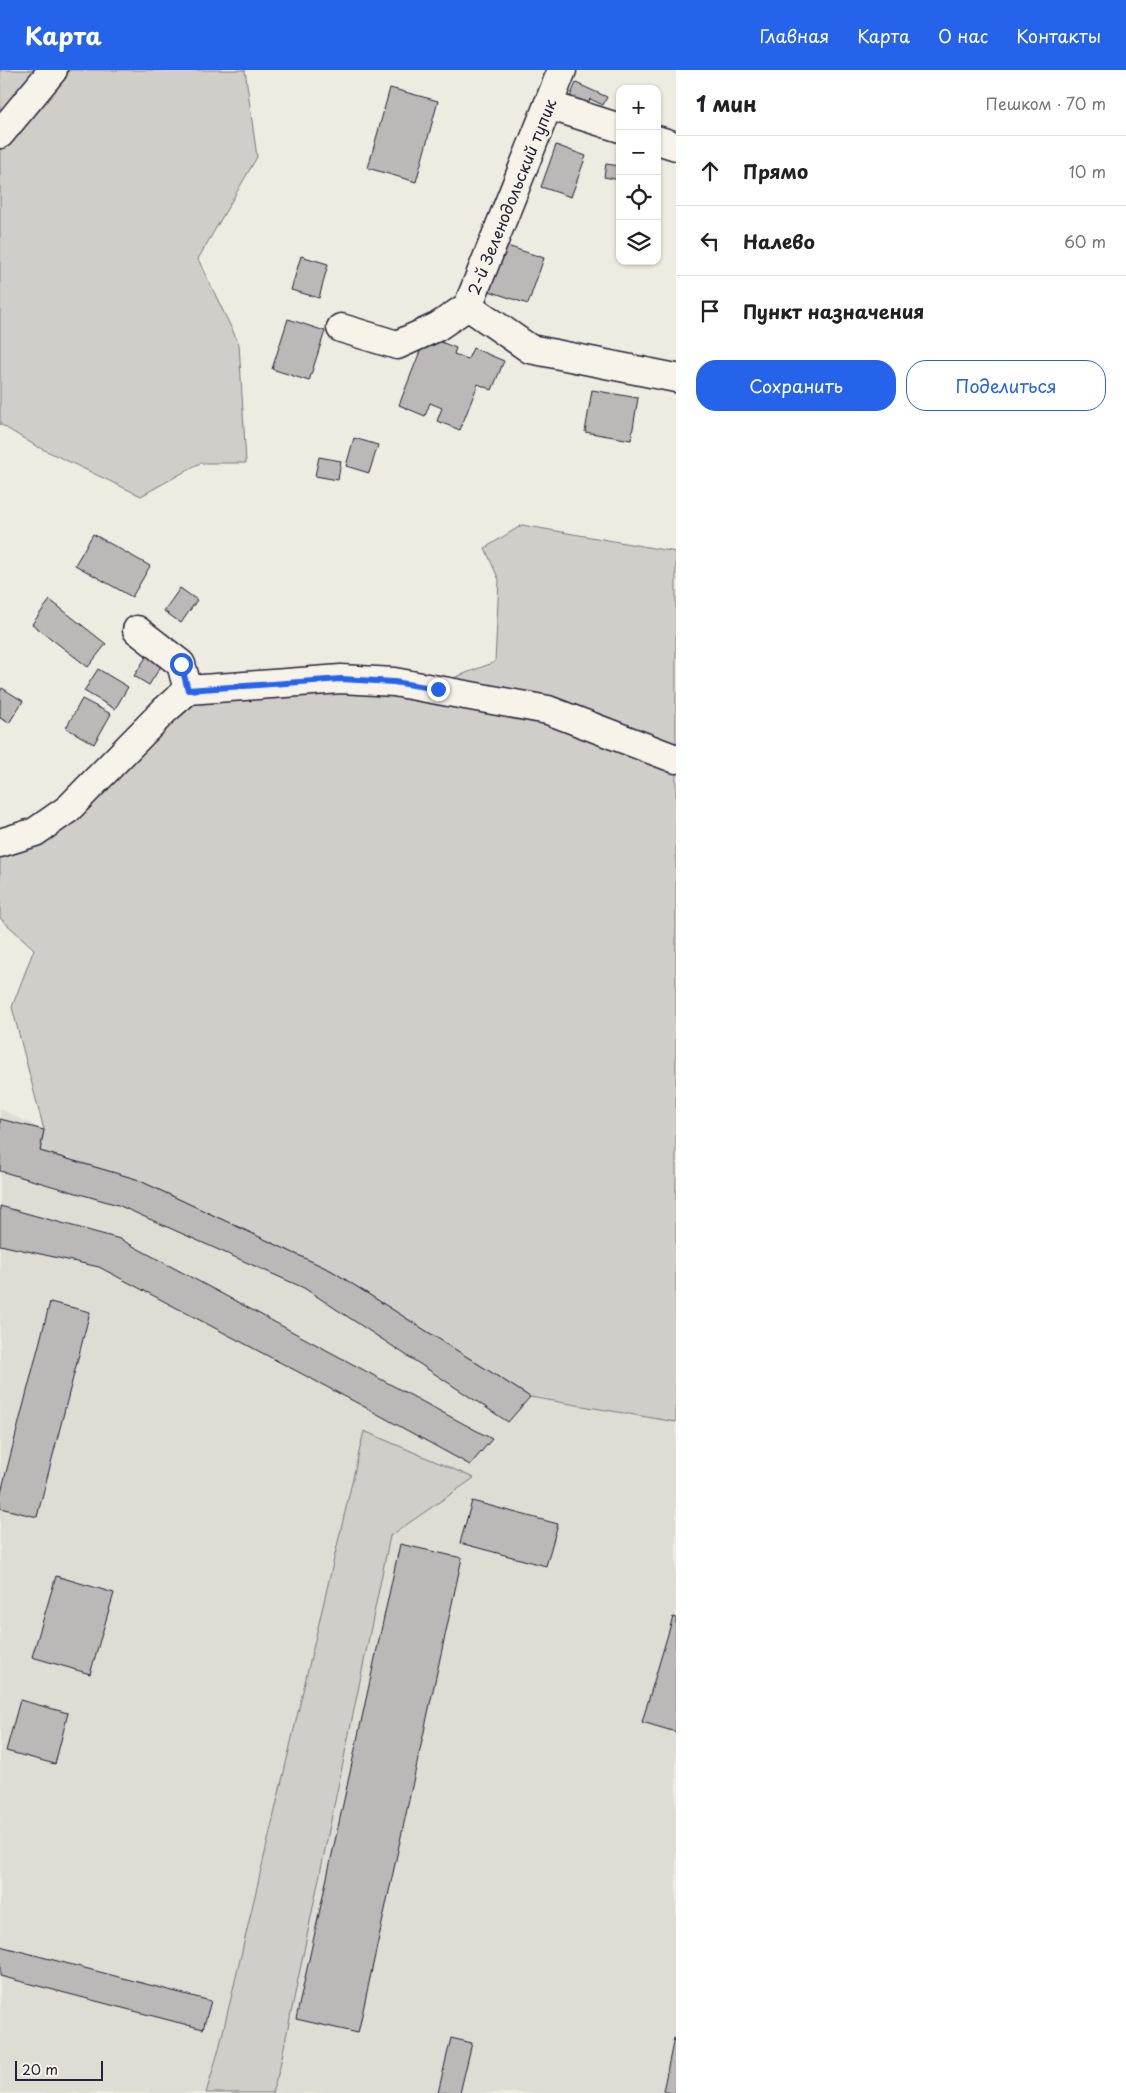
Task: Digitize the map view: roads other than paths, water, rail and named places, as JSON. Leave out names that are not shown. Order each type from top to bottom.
[{"type":"street","points":[[0,134],[53,70]]},
{"type":"street","name":"2-й Зеленодольский тупик","points":[[341,328],[397,345],[437,327],[468,306],[562,70]]},
{"type":"street","points":[[548,105],[616,127]]},
{"type":"street","points":[[661,141],[676,146]]},
{"type":"street","points":[[468,306],[530,349],[676,378]]},
{"type":"street","points":[[137,630],[181,664],[188,690]]},
{"type":"street","points":[[0,843],[35,832],[68,809],[165,710],[188,690],[341,679],[394,682],[548,710],[676,759]]}]
